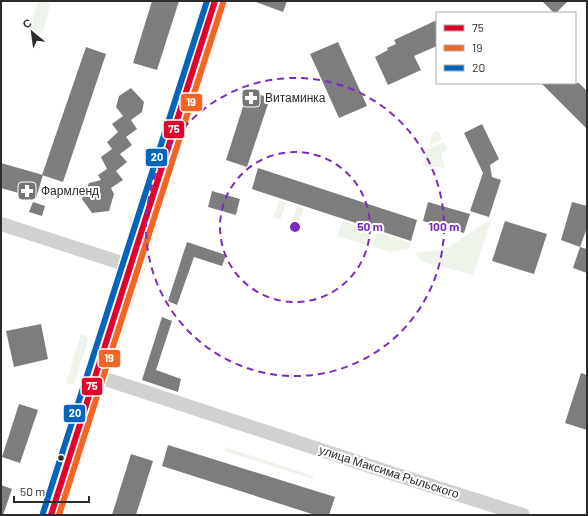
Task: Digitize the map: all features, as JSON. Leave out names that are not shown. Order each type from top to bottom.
[{"type":"main road","points":[[51,515],[215,1]]},
{"type":"street","points":[[1,224],[131,266]]},
{"type":"street","name":"улица Максима Рыльского","points":[[96,376],[522,515]]},
{"type":"shaded area","points":[[38,1],[51,2],[41,38],[28,34]]},
{"type":"shaded area","points":[[436,131],[439,132],[442,139],[429,146],[433,133]]},
{"type":"shaded area","points":[[444,142],[447,149],[441,154],[445,168],[422,166],[428,149]]},
{"type":"shaded area","points":[[279,200],[286,203],[280,220],[273,218]]},
{"type":"shaded area","points":[[297,206],[304,208],[298,226],[291,224]]},
{"type":"shaded area","points":[[491,220],[473,275],[421,261],[415,253],[441,250],[449,247]]},
{"type":"shaded area","points":[[159,221],[150,250],[146,249],[155,222]]},
{"type":"shaded area","points":[[342,221],[372,230],[367,245],[337,236]]},
{"type":"shaded area","points":[[377,232],[411,243],[409,249],[390,252],[372,246]]},
{"type":"shaded area","points":[[143,258],[148,260],[140,284],[135,282]]},
{"type":"shaded area","points":[[131,290],[137,292],[111,372],[106,370]]},
{"type":"shaded area","points":[[81,334],[85,335],[88,340],[74,384],[66,383]]},
{"type":"shaded area","points":[[225,447],[313,476],[313,479],[224,451]]},
{"type":"building","points":[[152,1],[179,1],[157,70],[133,63]]},
{"type":"building","points":[[256,1],[287,1],[283,12]]},
{"type":"building","points":[[542,1],[568,1],[557,12],[553,12]]},
{"type":"building","points":[[436,20],[436,46],[414,56],[421,70],[388,85],[375,57],[388,50],[387,48],[396,44],[394,40]]},
{"type":"building","points":[[338,42],[367,106],[339,118],[310,54]]},
{"type":"building","points":[[86,47],[106,54],[63,182],[42,175]]},
{"type":"building","points":[[579,83],[587,91],[587,129],[542,84]]},
{"type":"building","points":[[131,88],[144,102],[142,112],[131,120],[137,129],[126,137],[132,145],[120,154],[127,162],[116,171],[123,180],[111,188],[114,194],[109,211],[92,213],[82,199],[89,183],[101,180],[98,175],[107,169],[101,157],[112,149],[107,142],[118,132],[112,124],[123,116],[116,107],[119,96]]},
{"type":"building","points":[[248,91],[270,98],[247,167],[226,160]]},
{"type":"building","points":[[482,124],[499,159],[490,165],[492,177],[501,180],[489,217],[470,211],[483,173],[464,133]]},
{"type":"building","points":[[1,163],[43,175],[36,198],[1,188]]},
{"type":"building","points":[[258,168],[417,220],[411,241],[252,189]]},
{"type":"building","points":[[212,191],[240,199],[236,215],[208,207]]},
{"type":"building","points":[[33,202],[45,206],[42,216],[29,212]]},
{"type":"building","points":[[428,202],[470,214],[464,233],[423,221]]},
{"type":"building","points":[[572,202],[587,206],[587,228],[580,247],[561,240]]},
{"type":"building","points":[[505,221],[547,234],[534,274],[492,261]]},
{"type":"building","points":[[187,242],[226,255],[222,266],[194,257],[177,305],[168,301]]},
{"type":"building","points":[[580,247],[587,249],[587,273],[573,268]]},
{"type":"building","points":[[162,317],[172,321],[156,370],[181,379],[178,392],[142,380]]},
{"type":"building","points":[[41,324],[48,359],[14,367],[6,331]]},
{"type":"building","points":[[581,373],[587,375],[587,430],[565,423]]},
{"type":"building","points":[[19,404],[38,410],[20,463],[2,457]]},
{"type":"building","points":[[168,445],[335,497],[329,515],[315,515],[162,466]]},
{"type":"building","points":[[131,454],[153,461],[136,515],[112,515]]},
{"type":"building","points":[[1,485],[12,489],[3,515],[1,515]]},
{"type":"transit line","name":"20","points":[[43,513],[207,1]]},
{"type":"transit line","name":"75","points":[[51,515],[215,1]]},
{"type":"transit line","name":"19","points":[[59,515],[223,3]]},
{"type":"place","name":"Витаминка","points":[[251,98]]},
{"type":"place","name":"Фармленд","points":[[27,191]]}]
